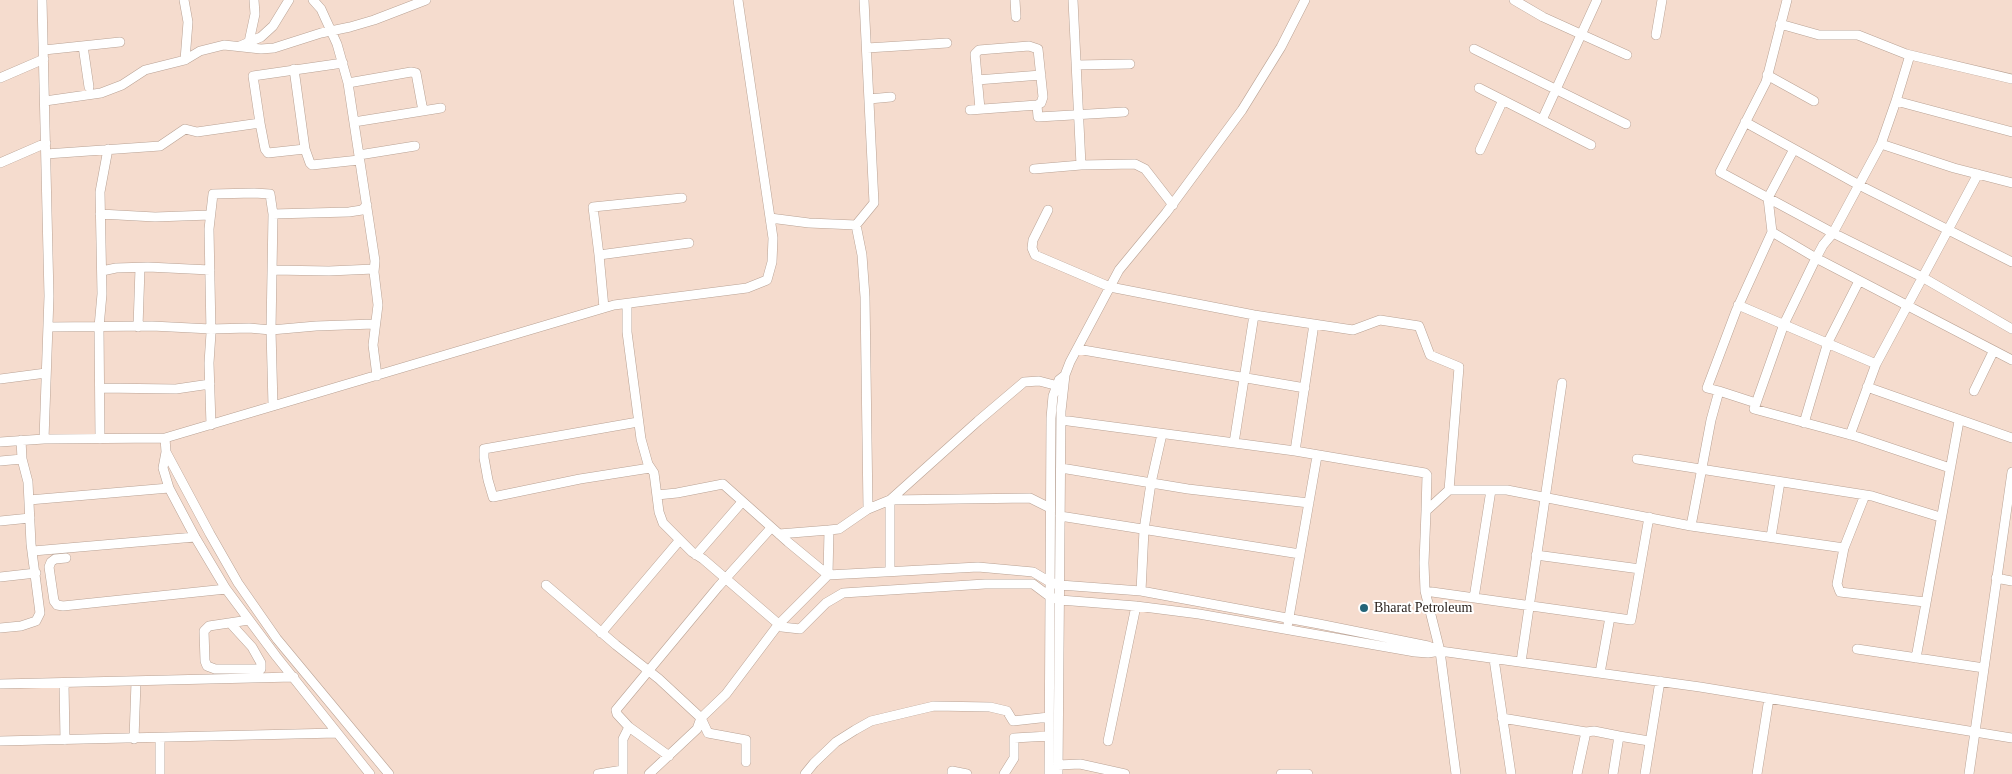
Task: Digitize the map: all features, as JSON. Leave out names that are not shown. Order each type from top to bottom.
[{"type":"street","points":[[42,0],[48,327],[44,439]]},
{"type":"street","points":[[184,0],[188,22],[185,60]]},
{"type":"street","points":[[250,42],[255,14],[254,0]]},
{"type":"street","points":[[239,47],[261,37],[273,26],[290,0]]},
{"type":"street","points":[[313,0],[332,31],[348,83],[375,261],[374,269],[378,305],[374,324],[373,345],[377,376]]},
{"type":"street","points":[[45,101],[101,93],[122,85],[145,70],[185,60],[200,51],[224,45],[274,48],[374,20],[426,0]]},
{"type":"street","points":[[0,442],[44,439],[165,438],[604,308],[747,288],[767,280],[772,262],[773,238],[738,0]]},
{"type":"street","points":[[856,225],[874,203],[864,0]]},
{"type":"street","points":[[1015,0],[1016,17]]},
{"type":"street","points":[[1073,0],[1081,165]]},
{"type":"street","points":[[1125,774],[1080,764],[1058,769],[1061,468],[1059,380],[1065,375],[1119,270],[1173,205],[1242,110],[1264,76],[1305,0]]},
{"type":"street","points":[[1514,0],[1543,17],[1627,55]]},
{"type":"street","points":[[1542,120],[1597,0]]},
{"type":"street","points":[[1656,35],[1662,0]]},
{"type":"street","points":[[1787,0],[1766,82],[1720,172],[1834,233],[1922,277],[2012,329]]},
{"type":"street","points":[[1780,24],[1818,35],[1858,35],[1910,55],[2012,79]]},
{"type":"street","points":[[0,78],[44,54],[83,46],[120,42]]},
{"type":"street","points":[[867,48],[947,43]]},
{"type":"street","points":[[83,46],[89,87]]},
{"type":"street","points":[[1030,46],[1039,52],[1043,100],[1037,105],[975,110],[977,80],[975,54],[979,50],[1030,46]]},
{"type":"street","points":[[1474,49],[1626,124]]},
{"type":"street","points":[[1910,55],[1881,144],[1834,233],[1823,245],[1784,324],[1754,409],[1850,435],[1950,468]]},
{"type":"street","points":[[305,149],[268,153],[265,149],[253,76],[342,63]]},
{"type":"street","points":[[1077,65],[1130,64]]},
{"type":"street","points":[[294,69],[305,149],[312,165],[359,158],[415,146]]},
{"type":"street","points":[[348,83],[411,72],[416,73],[423,111]]},
{"type":"street","points":[[977,80],[1041,75]]},
{"type":"street","points":[[1767,75],[1814,101]]},
{"type":"street","points":[[1478,88],[1591,146]]},
{"type":"street","points":[[869,99],[891,97]]},
{"type":"street","points":[[1480,150],[1503,100]]},
{"type":"street","points":[[1896,101],[2012,132]]},
{"type":"street","points":[[1037,105],[1038,117],[1124,112]]},
{"type":"street","points":[[354,122],[441,108]]},
{"type":"street","points":[[46,154],[160,146],[185,129],[197,132],[260,122]]},
{"type":"street","points":[[1745,122],[1859,185],[2012,262]]},
{"type":"street","points":[[0,164],[46,143]]},
{"type":"street","points":[[1881,144],[2012,183]]},
{"type":"street","points":[[100,439],[99,327],[102,271],[100,192],[108,149]]},
{"type":"street","points":[[1756,403],[1707,388],[1738,305],[1772,232],[1768,198],[1794,149]]},
{"type":"street","points":[[1034,169],[1081,165],[1124,164],[1140,166],[1145,169],[1173,205]]},
{"type":"street","points":[[1850,435],[1876,364],[1978,174]]},
{"type":"street","points":[[211,425],[209,363],[211,329],[210,214],[213,194],[270,194],[273,214],[271,330],[273,406]]},
{"type":"street","points":[[604,308],[592,207],[682,198]]},
{"type":"street","points":[[273,214],[349,212],[362,210],[367,205]]},
{"type":"street","points":[[1048,210],[1033,240],[1032,248],[1036,255],[1110,287],[1254,315],[1353,330],[1380,320],[1419,326],[1430,355],[1459,367],[1449,490]]},
{"type":"street","points":[[100,214],[155,217],[210,214]]},
{"type":"street","points":[[770,218],[809,223],[856,225]]},
{"type":"street","points":[[856,225],[862,256],[865,297],[868,509]]},
{"type":"street","points":[[1772,232],[1859,281],[1993,352],[2012,360]]},
{"type":"street","points":[[599,255],[689,243]]},
{"type":"street","points":[[102,271],[116,268],[210,270]]},
{"type":"street","points":[[138,327],[140,268]]},
{"type":"street","points":[[273,270],[329,271],[374,269]]},
{"type":"street","points":[[1804,423],[1828,342],[1859,281]]},
{"type":"street","points":[[627,304],[627,332],[638,422],[650,468],[654,474],[659,512],[663,523],[680,541],[726,578],[778,625],[800,629],[826,603],[843,593],[985,584],[1033,584],[1049,596],[1060,600],[1136,606],[1199,614],[1416,652],[1440,651]]},
{"type":"street","points":[[1738,305],[1876,364]]},
{"type":"street","points":[[1234,443],[1254,315]]},
{"type":"street","points":[[48,327],[248,328],[271,330],[374,324]]},
{"type":"street","points":[[1296,451],[1314,324]]},
{"type":"street","points":[[1077,350],[1305,388]]},
{"type":"street","points":[[1974,391],[1993,352]]},
{"type":"street","points":[[0,379],[46,374]]},
{"type":"street","points":[[779,534],[839,529],[868,509],[890,500],[1024,382],[1033,380],[1060,387]]},
{"type":"street","points":[[1521,662],[1562,383]]},
{"type":"street","points":[[100,388],[176,389],[210,384]]},
{"type":"street","points":[[1049,774],[1051,418],[1053,396],[1060,387]]},
{"type":"street","points":[[1867,387],[1958,421],[2012,438]]},
{"type":"street","points":[[1691,526],[1711,420],[1719,391]]},
{"type":"street","points":[[1061,420],[1296,451],[1425,473],[1427,475],[1425,591],[1440,651],[1456,774]]},
{"type":"street","points":[[1916,658],[1958,421]]},
{"type":"street","points":[[638,422],[484,449],[488,480],[493,497],[580,479],[650,468]]},
{"type":"street","points":[[1141,591],[1144,530],[1151,483],[1162,434]]},
{"type":"street","points":[[165,438],[166,452],[163,468],[169,488],[226,589],[368,773]]},
{"type":"street","points":[[0,628],[21,626],[36,621],[40,613],[31,544],[28,482],[22,459],[20,440]]},
{"type":"street","points":[[166,452],[210,534],[249,599],[277,639],[389,774]]},
{"type":"street","points":[[1287,629],[1317,456]]},
{"type":"street","points":[[0,461],[22,459]]},
{"type":"street","points":[[1637,459],[1865,495],[1940,516]]},
{"type":"street","points":[[1061,468],[1151,483],[1308,503]]},
{"type":"street","points":[[1969,774],[1996,578],[2008,522],[2012,472]]},
{"type":"street","points":[[1771,537],[1780,482]]},
{"type":"street","points":[[657,495],[722,484],[828,575]]},
{"type":"street","points":[[29,500],[169,488]]},
{"type":"street","points":[[1426,511],[1449,490],[1507,490],[1691,526],[1844,548]]},
{"type":"street","points":[[1474,598],[1491,490]]},
{"type":"street","points":[[1865,495],[1844,548],[1837,584],[1840,592],[1925,602]]},
{"type":"street","points":[[890,500],[1030,498],[1050,508]]},
{"type":"street","points":[[890,500],[890,570]]},
{"type":"street","points":[[696,555],[742,502]]},
{"type":"street","points":[[1060,516],[1300,554]]},
{"type":"street","points":[[1425,591],[1631,620],[1649,517]]},
{"type":"street","points":[[0,521],[30,518]]},
{"type":"street","points":[[669,756],[629,727],[617,714],[616,710],[726,578],[771,528]]},
{"type":"street","points":[[828,575],[829,530]]},
{"type":"street","points":[[33,551],[195,537]]},
{"type":"street","points":[[601,632],[680,541]]},
{"type":"street","points":[[1536,555],[1640,569]]},
{"type":"street","points":[[66,558],[55,559],[49,567],[54,601],[57,605],[63,606],[226,589]]},
{"type":"street","points":[[651,774],[697,729],[701,718],[726,694],[778,625],[828,575],[890,570],[994,568],[1033,572],[1050,582],[1060,585],[1141,591],[1289,618],[1428,646],[1440,651],[1660,681],[2012,738]]},
{"type":"street","points":[[0,576],[36,573]]},
{"type":"street","points":[[1996,578],[2012,581]]},
{"type":"street","points":[[546,585],[701,718],[706,730],[710,734],[746,740],[746,762]]},
{"type":"street","points":[[1108,741],[1136,606]]},
{"type":"street","points":[[1600,673],[1610,617]]},
{"type":"street","points":[[231,624],[249,644],[261,663],[261,669],[215,669],[207,666],[204,631],[209,626],[249,620]]},
{"type":"street","points":[[249,644],[262,638]]},
{"type":"street","points":[[1857,649],[1984,668]]},
{"type":"street","points":[[261,663],[276,656]]},
{"type":"street","points":[[1494,658],[1511,774]]},
{"type":"street","points":[[0,684],[294,678]]},
{"type":"street","points":[[1645,774],[1660,681]]},
{"type":"street","points":[[134,739],[136,682]]},
{"type":"street","points":[[64,683],[64,740]]},
{"type":"street","points":[[1757,774],[1769,698]]},
{"type":"street","points":[[805,774],[836,742],[871,721],[934,706],[990,707],[1007,711],[1014,721],[1049,717]]},
{"type":"street","points":[[1502,718],[1649,741]]},
{"type":"street","points":[[598,774],[623,772],[622,739],[629,727]]},
{"type":"street","points":[[1578,774],[1586,732]]},
{"type":"street","points":[[0,741],[336,733]]},
{"type":"street","points":[[1004,774],[1014,758],[1014,738],[1049,736]]},
{"type":"street","points":[[1613,774],[1619,736]]},
{"type":"street","points":[[160,738],[160,774]]},
{"type":"street","points":[[952,774],[952,771],[967,774]]},
{"type":"street","points":[[1281,774],[1308,774]]},
{"type":"place","name":"Bharat Petroleum","points":[[1364,608]]}]
